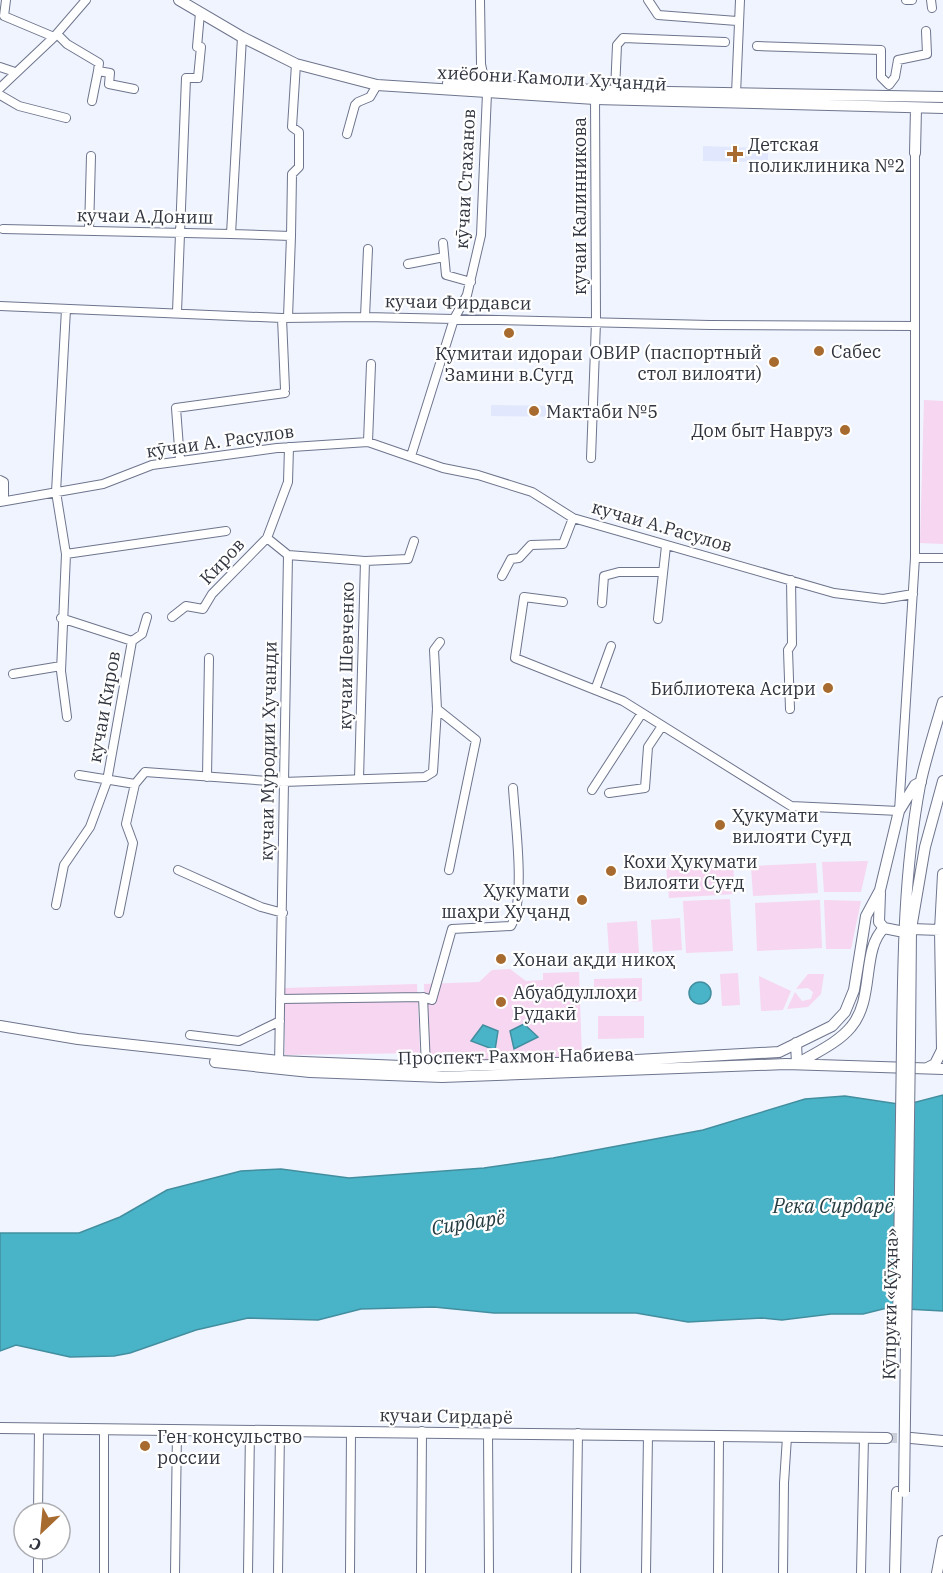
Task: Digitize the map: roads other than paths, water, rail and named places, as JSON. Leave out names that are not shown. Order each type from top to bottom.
[{"type":"main road","name":"хиёбони Камоли Хуҷандӣ","points":[[179,0],[242,37],[296,64],[333,76],[376,85],[943,108]]},
{"type":"main road","name":"хиёбони Камоли Хуҷандӣ","points":[[189,0],[260,40],[297,58],[330,70],[378,79],[487,89]]},
{"type":"main road","name":"хиёбони Камоли Хуҷандӣ","points":[[595,94],[615,91],[736,94],[889,91],[943,97]]},
{"type":"main road","points":[[915,153],[916,108]]},
{"type":"main road","points":[[907,930],[913,827],[921,782],[943,702]]},
{"type":"main road","points":[[884,928],[878,919],[880,890],[899,811],[915,785],[921,782],[941,785],[907,930]]},
{"type":"main road","points":[[927,1068],[935,1064],[942,1051],[940,930],[943,874]]},
{"type":"main road","name":"Проспект Рахмон Набиева","points":[[0,1026],[78,1039],[279,1065],[426,1067],[619,1062],[778,1052],[832,1026],[845,1012],[854,990],[866,916],[880,890]]},
{"type":"main road","points":[[884,928],[940,930]]},
{"type":"main road","points":[[797,1064],[851,1028],[860,1014],[875,939],[884,928]]},
{"type":"main road","name":"Кӯпруки «Кӯҳна»","points":[[900,1492],[907,930]]},
{"type":"main road","name":"Проспект Рахмон Набиева","points":[[0,1032],[94,1047],[279,1065],[442,1077],[797,1064],[943,1069]]},
{"type":"main road","points":[[796,1043],[797,1064]]},
{"type":"main road","name":"кучаи Сирдарё","points":[[0,1428],[887,1437]]},
{"type":"main road","points":[[911,1438],[943,1441]]},
{"type":"main road","points":[[895,1573],[900,1492]]},
{"type":"main road","points":[[900,1492],[902,1573]]},
{"type":"main road","points":[[937,1573],[943,1541]]},
{"type":"street","points":[[6,0],[4,16],[56,35],[99,63],[92,101]]},
{"type":"street","points":[[0,88],[56,35],[86,0]]},
{"type":"street","name":"кӯчаи Стаханов","points":[[411,456],[454,319],[471,282],[481,235],[487,89],[481,64],[480,0]]},
{"type":"street","points":[[648,0],[658,15],[737,21]]},
{"type":"street","points":[[736,94],[737,21],[740,0]]},
{"type":"street","points":[[906,0],[912,0]]},
{"type":"street","points":[[177,312],[186,78],[198,78],[201,47],[197,46],[200,13]]},
{"type":"street","points":[[889,91],[895,77],[898,60],[927,54],[926,31]]},
{"type":"street","name":"кучаи А.Дониш","points":[[3,229],[231,234],[242,37]]},
{"type":"street","points":[[615,91],[617,45],[623,38],[725,42]]},
{"type":"street","points":[[757,46],[881,50],[881,77],[889,91]]},
{"type":"street","points":[[180,461],[176,408],[285,391],[285,318],[291,236],[292,174],[299,167],[301,145],[299,132],[292,127],[296,64]]},
{"type":"street","points":[[0,67],[15,72]]},
{"type":"street","points":[[98,71],[111,73],[109,84],[134,88]]},
{"type":"street","points":[[347,134],[356,105],[370,97],[376,85]]},
{"type":"street","name":"кучаи Калинникова","points":[[591,458],[596,322],[595,94]]},
{"type":"street","points":[[0,95],[19,106],[66,118]]},
{"type":"street","points":[[563,603],[524,597],[515,658],[623,701],[791,806],[899,811],[915,558],[915,153]]},
{"type":"street","points":[[89,231],[91,156]]},
{"type":"street","points":[[231,234],[291,236]]},
{"type":"street","points":[[443,243],[446,275],[471,282]]},
{"type":"street","points":[[365,316],[368,249]]},
{"type":"street","points":[[408,264],[444,257]]},
{"type":"street","name":"кучаи Фирдавси","points":[[0,306],[285,318],[365,316],[915,326]]},
{"type":"street","points":[[66,309],[56,492],[66,554],[61,618],[61,666],[67,717]]},
{"type":"street","points":[[368,442],[371,364]]},
{"type":"street","name":"кӯчаи А. Расулов","points":[[2,501],[103,484],[152,465],[289,447],[368,442],[411,456]]},
{"type":"street","points":[[289,447],[288,482],[267,538],[288,555],[365,561]]},
{"type":"street","name":"кучаи А.Расулов","points":[[411,456],[443,468],[478,475],[532,492],[573,518],[666,546],[857,598],[883,599],[913,594]]},
{"type":"street","points":[[0,480],[4,482],[2,501]]},
{"type":"street","points":[[502,576],[511,559],[519,558],[531,544],[563,544],[573,518]]},
{"type":"street","points":[[66,554],[139,541],[226,531]]},
{"type":"street","name":"Киров","points":[[172,617],[186,606],[203,609],[212,594],[267,538]]},
{"type":"street","name":"кучаи Шевченко","points":[[359,779],[365,561],[408,559],[414,541]]},
{"type":"street","points":[[658,619],[666,546]]},
{"type":"street","name":"кучаи Муродии Хучанди","points":[[279,1065],[288,555]]},
{"type":"street","points":[[915,558],[943,558]]},
{"type":"street","points":[[602,603],[604,576],[638,570],[663,572]]},
{"type":"street","points":[[790,709],[788,650],[792,644],[791,580]]},
{"type":"street","points":[[132,641],[142,634],[147,617]]},
{"type":"street","name":"кучаи Киров","points":[[56,905],[64,865],[90,826],[107,781],[132,641],[61,618]]},
{"type":"street","points":[[119,913],[133,843],[126,824],[135,784],[145,772],[283,782],[425,777],[433,771],[436,709],[434,650],[440,642]]},
{"type":"street","points":[[595,690],[611,646]]},
{"type":"street","points":[[207,777],[209,658]]},
{"type":"street","points":[[13,674],[61,666]]},
{"type":"street","points":[[436,709],[476,740],[449,870]]},
{"type":"street","points":[[592,790],[642,713]]},
{"type":"street","points":[[609,793],[645,788],[648,747],[662,726]]},
{"type":"street","name":"кучаи Киров","points":[[79,776],[135,784]]},
{"type":"street","points":[[280,999],[423,997],[432,1000],[438,989],[452,929],[511,926],[514,920],[518,906],[518,866],[513,788]]},
{"type":"street","points":[[177,870],[261,907],[282,913]]},
{"type":"street","points":[[423,997],[426,1067]]},
{"type":"street","points":[[190,1035],[239,1041],[280,1021]]},
{"type":"street","points":[[38,1501],[39,1428]]},
{"type":"street","points":[[104,1430],[104,1573]]},
{"type":"street","points":[[248,1573],[250,1430]]},
{"type":"street","points":[[175,1573],[177,1431]]},
{"type":"street","points":[[278,1573],[280,1431]]},
{"type":"street","points":[[350,1573],[351,1431]]},
{"type":"street","points":[[421,1573],[422,1431]]},
{"type":"street","points":[[488,1432],[489,1573]]},
{"type":"street","points":[[576,1573],[578,1434]]},
{"type":"street","points":[[646,1573],[648,1435]]},
{"type":"street","points":[[718,1573],[719,1436]]},
{"type":"street","points":[[783,1573],[783,1483],[787,1437]]},
{"type":"street","points":[[861,1573],[864,1437]]},
{"type":"water","points":[[700,982],[708,985],[711,993],[708,1001],[700,1004],[692,1001],[689,993],[692,985]]},
{"type":"water","points":[[524,1024],[538,1037],[514,1049],[510,1031]]},
{"type":"water","points":[[483,1025],[498,1031],[495,1050],[471,1041]]},
{"type":"water","name":"Река Сирдарё","points":[[943,1095],[943,1311],[887,1308],[863,1314],[831,1314],[782,1320],[762,1318],[688,1322],[636,1313],[494,1313],[434,1307],[361,1309],[318,1320],[248,1318],[196,1330],[130,1353],[114,1356],[70,1357],[16,1345],[0,1351],[0,1233],[79,1233],[120,1217],[167,1190],[241,1171],[281,1169],[349,1178],[484,1168],[553,1158],[703,1130],[805,1099],[845,1096],[905,1105]]},
{"type":"tunnel","points":[[887,1438],[911,1438]]},
{"type":"place","name":"Детская поликлиника №2","points":[[735,154]]},
{"type":"place","name":"Кумитаи идораи Замини в.Сугд","points":[[509,333]]},
{"type":"place","name":"Сабес","points":[[819,351]]},
{"type":"place","name":"ОВИР (паспортный стол вилояти)","points":[[774,362]]},
{"type":"place","name":"Мактаби №5","points":[[534,411]]},
{"type":"place","name":"Дом быт Навруз","points":[[845,430]]},
{"type":"place","name":"Библиотека Асири","points":[[828,688]]},
{"type":"place","name":"Ҳукумати вилояти Суғд","points":[[720,825]]},
{"type":"place","name":"Кохи Ҳукумати Вилояти Суғд","points":[[611,871]]},
{"type":"place","name":"Ҳукумати шаҳри Хуҷанд","points":[[582,900]]},
{"type":"place","name":"Хонаи ақди никоҳ","points":[[501,959]]},
{"type":"place","name":"Абуабдуллоҳи Рудакӣ","points":[[501,1002]]},
{"type":"place","name":"Ген консульство россии","points":[[145,1446]]},
{"type":"water label","name":"Сирдарё","points":[[468,1222]]}]
